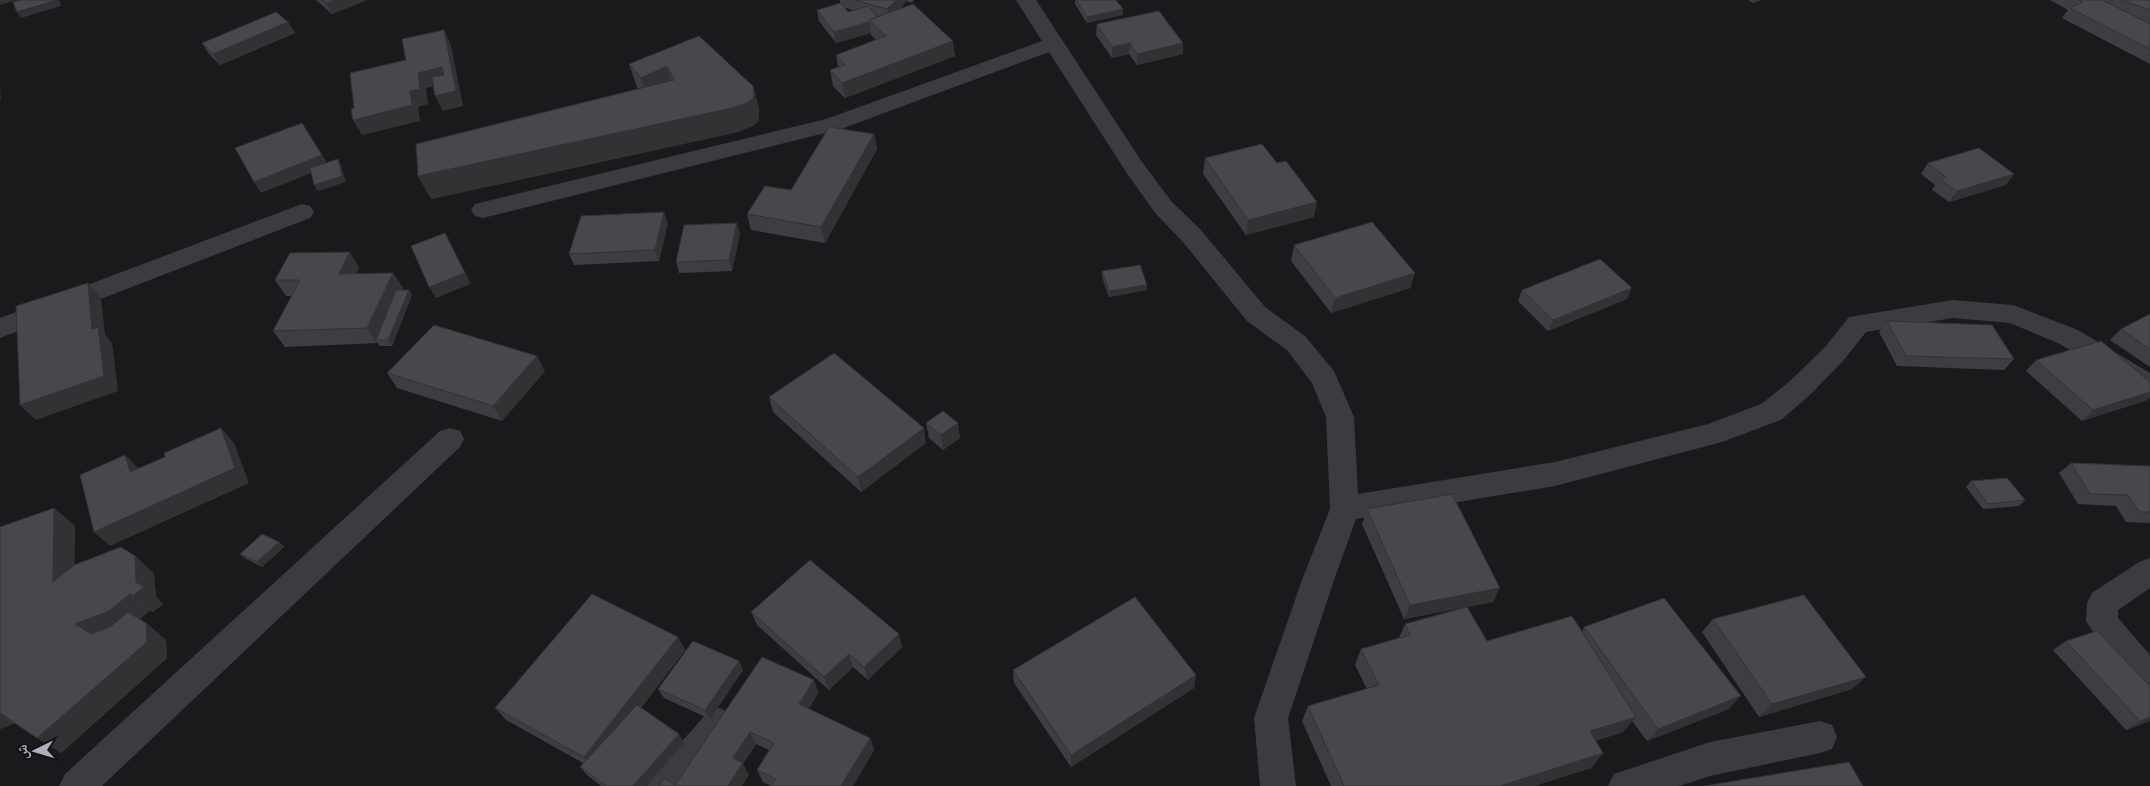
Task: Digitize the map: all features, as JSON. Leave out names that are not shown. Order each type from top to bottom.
[{"type":"street","points":[[1026,0],[1134,167],[1164,208],[1192,236],[1256,314],[1296,343],[1324,378],[1340,417],[1345,509],[1318,580],[1271,718],[1278,786]]},
{"type":"street","points":[[483,210],[833,124],[1053,44]]},
{"type":"street","points":[[0,328],[302,212]]},
{"type":"street","points":[[1345,509],[1555,474],[1712,434],[1771,412],[1800,388],[1834,354],[1858,324],[1867,322],[1953,309],[2013,314],[2069,337],[2150,386]]},
{"type":"street","points":[[77,786],[450,439]]},
{"type":"street","points":[[2150,571],[2103,603],[2102,621],[2117,642],[2150,679]]},
{"type":"street","points":[[665,786],[719,724]]},
{"type":"street","points":[[1626,786],[1710,759],[1820,737]]},
{"type":"building","points":[[20,0],[57,0],[17,12],[13,2]]},
{"type":"building","points":[[322,0],[335,0],[326,3]]},
{"type":"building","points":[[854,0],[896,0],[887,9]]},
{"type":"building","points":[[1076,0],[1116,0],[1123,9],[1087,17]]},
{"type":"building","points":[[2078,0],[2102,0],[2150,24],[2150,49],[2070,8],[2083,2]]},
{"type":"building","points":[[2121,0],[2150,0],[2150,10]]},
{"type":"building","points":[[841,3],[848,12],[868,6],[877,17],[869,20],[869,22],[834,32],[817,10]]},
{"type":"building","points":[[913,4],[953,41],[842,83],[830,70],[845,65],[836,55],[886,36],[869,20]]},
{"type":"building","points":[[1159,11],[1183,43],[1137,54],[1130,43],[1112,47],[1097,24]]},
{"type":"building","points":[[276,12],[288,22],[213,54],[202,43]]},
{"type":"building","points":[[444,30],[456,91],[435,96],[432,77],[444,75],[442,67],[418,73],[420,89],[410,91],[412,105],[353,120],[351,109],[354,108],[350,73],[406,60],[402,39]]},
{"type":"building","points":[[699,36],[753,86],[754,97],[747,103],[732,108],[418,176],[416,144],[674,80],[667,66],[641,78],[629,64]]},
{"type":"building","points":[[302,123],[322,155],[254,182],[235,148]]},
{"type":"building","points":[[829,127],[874,134],[821,227],[747,214],[765,186],[791,190]]},
{"type":"building","points":[[1262,144],[1277,163],[1286,161],[1317,202],[1248,220],[1205,158]]},
{"type":"building","points":[[1979,148],[2014,174],[1957,191],[1940,179],[1946,177],[1928,163]]},
{"type":"building","points":[[338,159],[342,176],[314,185],[310,168]]},
{"type":"building","points":[[664,212],[655,250],[569,254],[581,216]]},
{"type":"building","points":[[1372,222],[1415,273],[1335,298],[1294,245]]},
{"type":"building","points":[[737,223],[729,260],[676,262],[684,225]]},
{"type":"building","points":[[445,233],[465,273],[429,287],[411,246]]},
{"type":"building","points":[[350,252],[339,274],[393,273],[367,328],[273,331],[300,280],[275,280],[290,253]]},
{"type":"building","points":[[1600,259],[1632,288],[1553,320],[1522,290]]},
{"type":"building","points":[[1140,265],[1147,285],[1109,291],[1102,271]]},
{"type":"building","points":[[88,283],[92,329],[98,327],[104,376],[20,405],[16,306]]},
{"type":"building","points":[[396,290],[409,290],[388,340],[376,340]]},
{"type":"building","points":[[2150,314],[2150,349],[2121,329]]},
{"type":"building","points":[[1887,321],[1992,325],[2014,359],[1906,356]]},
{"type":"building","points":[[434,325],[537,356],[493,406],[387,373]]},
{"type":"building","points":[[2101,341],[2150,382],[2150,392],[2093,410],[2036,360]]},
{"type":"building","points":[[834,353],[924,428],[858,477],[769,397]]},
{"type":"building","points":[[943,411],[958,423],[941,435],[926,423]]},
{"type":"building","points":[[221,428],[235,468],[94,532],[80,475],[125,455],[130,472],[165,457],[164,453]]},
{"type":"building","points":[[2071,463],[2150,466],[2150,512],[2139,512],[2128,495],[2090,494]]},
{"type":"building","points":[[2007,478],[2025,500],[1988,504],[1971,481]]},
{"type":"building","points":[[1452,494],[1500,588],[1410,605],[1367,509]]},
{"type":"building","points":[[54,508],[53,582],[74,565],[121,547],[135,556],[136,582],[144,587],[133,596],[130,594],[109,611],[75,624],[91,634],[110,627],[128,612],[146,623],[147,642],[37,738],[0,713],[0,527]]},
{"type":"building","points":[[262,534],[279,542],[257,562],[240,554]]},
{"type":"building","points":[[810,560],[899,634],[864,667],[849,654],[824,677],[751,612]]},
{"type":"building","points":[[592,594],[678,637],[584,757],[495,708]]},
{"type":"building","points":[[1804,595],[1866,677],[1772,704],[1713,619]]},
{"type":"building","points":[[1135,597],[1196,675],[1071,755],[1013,670]]},
{"type":"building","points":[[1664,598],[1741,696],[1658,729],[1584,627]]},
{"type":"building","points":[[1467,607],[1487,641],[1572,616],[1636,717],[1590,731],[1603,753],[1500,786],[1344,786],[1308,706],[1379,685],[1361,649],[1410,635],[1405,624]]},
{"type":"building","points":[[2097,631],[2150,686],[2150,717],[2140,721],[2066,641]]},
{"type":"building","points":[[693,641],[739,661],[705,710],[658,689]]},
{"type":"building","points":[[762,657],[814,680],[799,704],[870,738],[841,786],[771,786],[776,779],[757,770],[774,743],[750,732],[733,758],[743,763],[728,786],[659,786],[664,779],[675,785]]},
{"type":"building","points":[[637,705],[679,734],[633,786],[606,786],[580,767]]},
{"type":"building","points":[[1849,762],[1863,786],[1704,786]]}]
